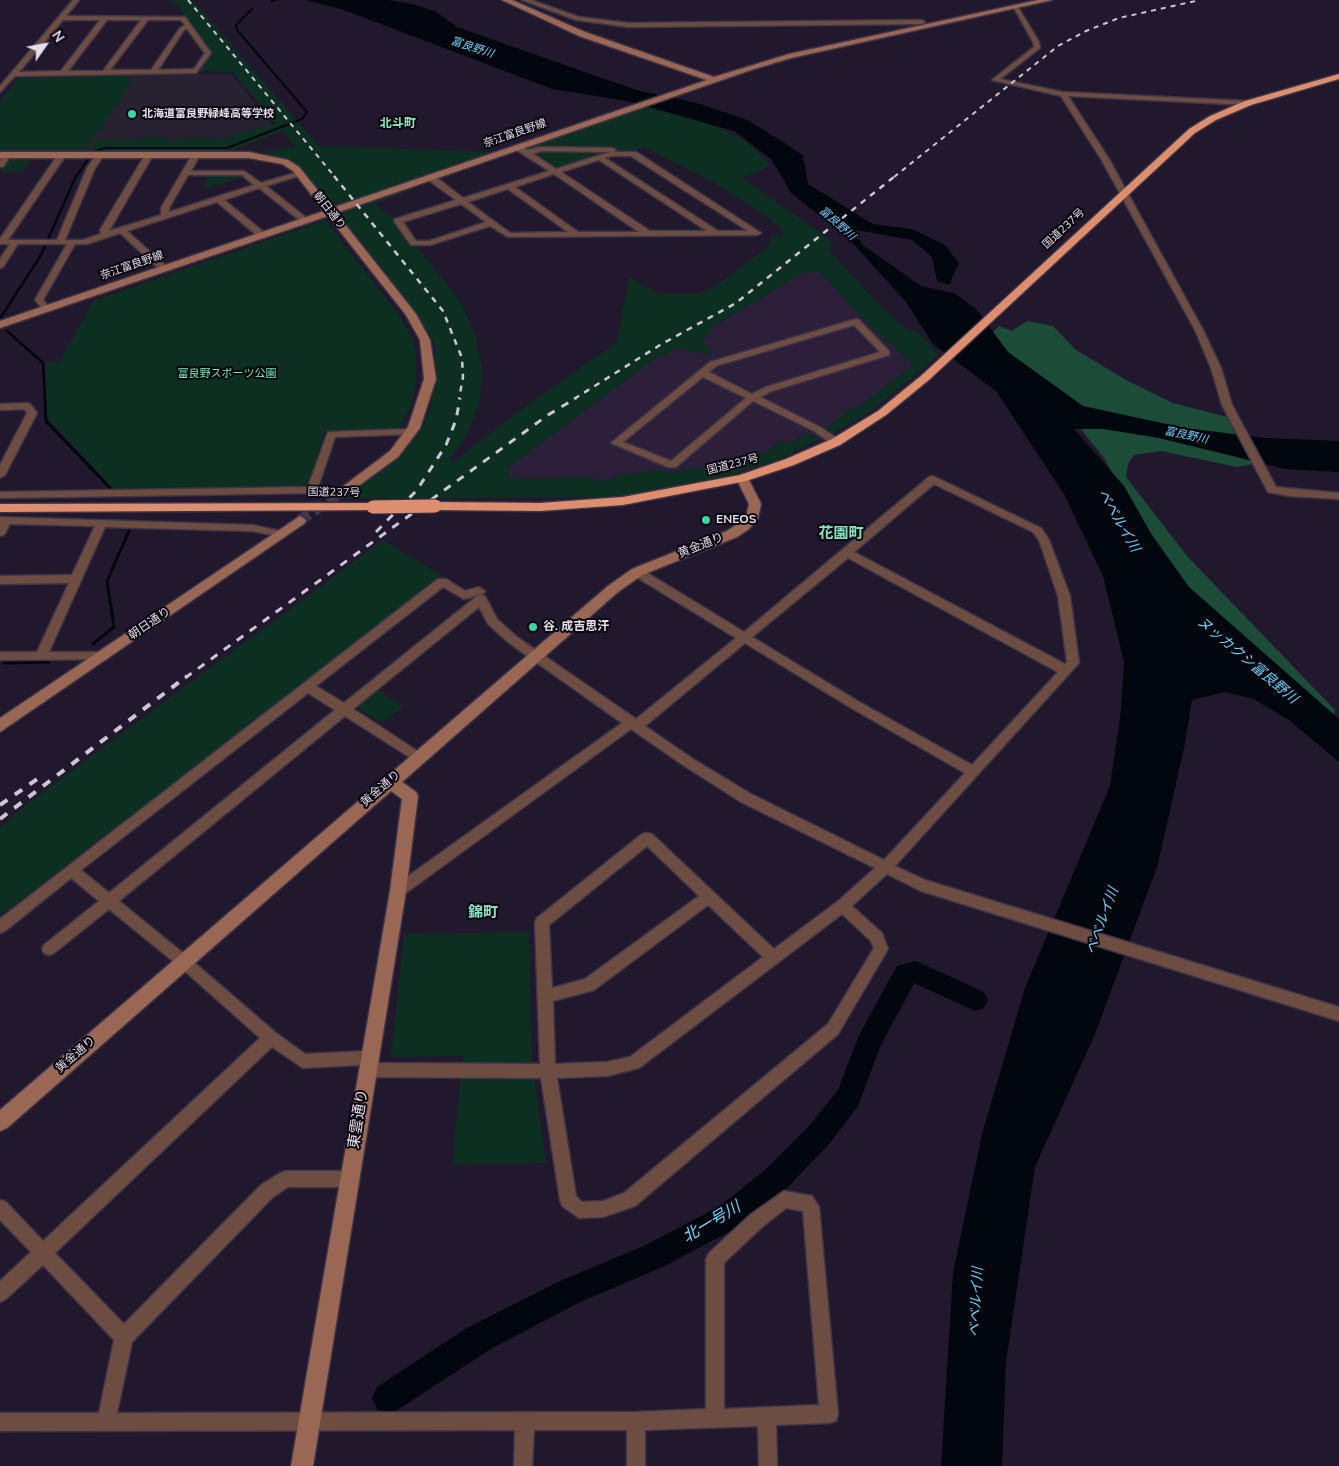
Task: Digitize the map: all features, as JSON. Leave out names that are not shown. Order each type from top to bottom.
[{"type":"highway","name":"国道237号","points":[[0,508],[540,507],[623,501],[742,478],[776,468],[836,442],[882,413],[940,365],[1124,192],[1192,131],[1224,112],[1248,103],[1339,76]]},
{"type":"street","points":[[0,90],[76,0]]},
{"type":"street","points":[[506,0],[558,25],[713,80]]},
{"type":"street","points":[[525,0],[578,19],[641,26],[922,22]]},
{"type":"street","name":"奈江富良野線","points":[[0,325],[430,176],[789,56],[1048,0]]},
{"type":"street","points":[[1015,7],[1036,42],[1036,48],[995,80],[1063,94],[1248,103]]},
{"type":"street","points":[[0,78],[62,74],[196,71],[208,53],[182,18],[61,18]]},
{"type":"street","points":[[62,74],[105,18]]},
{"type":"street","points":[[105,73],[146,18]]},
{"type":"street","points":[[558,25],[578,19]]},
{"type":"street","points":[[866,23],[886,35]]},
{"type":"street","points":[[153,72],[182,28],[188,26]]},
{"type":"street","points":[[1063,94],[1105,159],[1199,330],[1216,368],[1228,408],[1272,490],[1339,496]]},
{"type":"street","points":[[518,146],[647,234]]},
{"type":"street","points":[[528,153],[540,149],[575,149],[611,150],[618,154]]},
{"type":"street","points":[[430,176],[462,201],[491,223],[508,235],[757,232],[633,154],[618,154],[600,158],[509,186],[462,201],[398,222],[414,242],[430,243],[491,223]]},
{"type":"street","points":[[0,165],[4,155]]},
{"type":"street","name":"朝日通り","points":[[4,155],[264,157],[285,162],[299,173],[411,314],[425,340],[430,379],[423,406],[410,432],[394,454],[339,494]]},
{"type":"street","points":[[1,242],[62,155]]},
{"type":"street","points":[[60,242],[91,168],[100,155]]},
{"type":"street","points":[[106,236],[104,230],[150,155]]},
{"type":"street","points":[[164,217],[165,208],[196,155]]},
{"type":"street","points":[[600,158],[716,233]]},
{"type":"street","points":[[185,173],[244,173],[305,220]]},
{"type":"street","points":[[1,242],[84,242],[299,173]]},
{"type":"street","points":[[509,186],[576,234]]},
{"type":"street","points":[[218,199],[262,234]]},
{"type":"street","points":[[122,231],[163,268]]},
{"type":"street","points":[[0,265],[16,242]]},
{"type":"street","points":[[46,309],[39,300],[72,243]]},
{"type":"street","points":[[856,322],[886,353],[770,389],[753,397],[672,465],[616,443],[703,372],[713,364],[856,322]]},
{"type":"street","points":[[703,372],[816,429],[836,442]]},
{"type":"street","points":[[0,407],[27,406],[32,413],[0,475]]},
{"type":"street","points":[[0,495],[312,490],[331,434],[410,432]]},
{"type":"street","name":"黄金通り","points":[[0,1122],[613,588],[637,572],[732,534],[744,526],[752,518],[755,504],[742,478]]},
{"type":"street","points":[[71,870],[184,962],[271,1038],[303,1061],[548,1071],[607,1069],[634,1063],[842,906],[886,867],[1065,670],[1074,663],[1064,596],[1044,540],[1037,530],[933,479],[745,638],[633,725],[398,891]]},
{"type":"street","points":[[0,533],[3,520],[252,528],[281,534]]},
{"type":"street","name":"朝日通り","points":[[0,726],[300,520]]},
{"type":"street","points":[[41,656],[102,522]]},
{"type":"street","points":[[847,553],[1065,670]]},
{"type":"street","points":[[637,572],[745,638],[972,771]]},
{"type":"street","points":[[0,580],[74,580]]},
{"type":"street","points":[[0,927],[442,582],[464,595],[479,591]]},
{"type":"street","points":[[49,949],[481,598],[492,621],[499,629],[633,725],[746,798],[921,885],[1033,922],[1339,1014]]},
{"type":"street","points":[[0,656],[103,656]]},
{"type":"street","points":[[307,686],[418,757]]},
{"type":"street","name":"東雲通り","points":[[302,1466],[398,891],[410,796],[390,782]]},
{"type":"street","points":[[773,958],[647,838],[542,922],[548,1071],[568,1200],[579,1210],[603,1209],[629,1200],[833,1029],[881,949],[877,937],[842,906]]},
{"type":"street","points":[[545,996],[589,985],[709,897]]},
{"type":"street","points":[[0,1292],[271,1038]]},
{"type":"street","points":[[106,1421],[124,1337],[267,1191],[286,1179],[349,1179]]},
{"type":"street","points":[[0,1422],[636,1421],[767,1418],[829,1414],[811,1207],[799,1200],[784,1199],[756,1221],[715,1259],[714,1418]]},
{"type":"street","points":[[0,1208],[124,1337]]},
{"type":"street","points":[[767,1418],[768,1466]]},
{"type":"street","points":[[523,1466],[525,1420]]},
{"type":"street","points":[[636,1421],[636,1466]]},
{"type":"shaded area","name":"北海道富良野緑峰高等学校","points":[[231,74],[274,127],[232,144],[106,144],[87,151],[0,151],[0,101],[22,76]]},
{"type":"shaded area","points":[[819,271],[861,317],[913,365],[859,407],[852,407],[830,435],[820,439],[806,433],[790,444],[780,441],[766,453],[756,453],[720,464],[673,472],[660,470],[620,475],[606,481],[588,477],[509,479],[508,468],[658,356],[663,357],[676,348],[708,355],[714,352],[700,341],[711,328],[801,274]]},
{"type":"green space","points":[[169,0],[191,0],[194,2],[319,146],[495,152],[330,208],[299,169],[289,160],[261,152],[296,147],[282,131],[228,152],[89,152],[97,140],[137,139],[156,136],[173,142],[182,138],[229,139],[232,134],[276,124],[233,72],[196,71],[208,53],[183,18],[181,8]]},
{"type":"green space","points":[[125,76],[133,81],[86,150],[0,150],[0,102],[19,78]]},
{"type":"green space","points":[[649,104],[704,121],[744,140],[770,164],[758,172],[745,176],[744,179],[831,241],[830,251],[880,306],[907,330],[918,332],[939,355],[871,411],[830,435],[821,432],[852,407],[859,407],[913,365],[861,317],[819,271],[811,271],[801,274],[711,328],[712,333],[701,341],[714,353],[708,355],[676,348],[663,357],[658,356],[508,468],[510,479],[588,477],[606,481],[620,475],[660,470],[673,472],[720,464],[756,453],[766,453],[780,441],[790,444],[806,433],[820,439],[777,460],[734,474],[621,497],[332,499],[398,455],[419,434],[431,407],[436,348],[417,314],[334,213],[415,184],[419,187],[374,204],[395,219],[460,301],[476,337],[482,371],[480,400],[466,437],[449,460],[456,460],[505,421],[617,342],[629,277],[659,294],[697,294],[716,286],[768,247],[771,236],[782,236],[781,229],[772,223],[774,221],[713,182],[644,147],[636,150],[606,150],[556,168],[524,147]]},
{"type":"green space","points":[[32,159],[22,172],[0,172],[9,161]]},
{"type":"green space","points":[[241,175],[243,177],[202,190],[209,176]]},
{"type":"green space","name":"富良野スポーツ公園","points":[[325,220],[400,316],[413,340],[416,355],[416,379],[411,406],[399,430],[325,431],[310,482],[299,486],[115,490],[47,417],[46,362],[60,361],[93,301]]},
{"type":"green space","points":[[1027,321],[1053,326],[1076,350],[1126,380],[1173,403],[1235,419],[1265,462],[1237,467],[1161,451],[1134,455],[1128,464],[1126,477],[1187,556],[1335,710],[1333,721],[1198,611],[1150,543],[1104,458],[1079,427],[1005,358],[993,332],[999,326],[1012,331]]},
{"type":"green space","points":[[383,540],[442,576],[0,916],[0,828],[28,803]]},
{"type":"green space","points":[[378,690],[403,706],[382,723],[357,707]]},
{"type":"green space","points":[[529,932],[532,1059],[546,1163],[452,1165],[463,1056],[391,1057],[404,934]]},
{"type":"water","points":[[306,0],[389,0],[411,4],[435,11],[457,27],[636,90],[697,103],[748,120],[803,155],[808,184],[873,224],[912,229],[945,245],[959,263],[949,285],[937,281],[932,257],[912,240],[851,229],[864,246],[921,286],[954,293],[977,310],[1008,352],[1083,406],[1185,428],[1266,438],[1339,441],[1339,472],[1285,469],[1159,438],[1103,429],[1074,429],[1124,486],[1152,535],[1189,587],[1339,719],[1339,762],[1289,720],[1254,699],[1225,692],[1192,700],[1185,743],[1158,864],[1095,1034],[1035,1167],[1006,1362],[1002,1466],[941,1466],[953,1273],[982,1134],[1025,988],[1110,786],[1121,711],[1124,662],[1103,576],[1064,494],[996,391],[933,344],[906,302],[848,238],[791,193],[772,160],[734,131],[627,101],[552,89],[344,10]]},
{"type":"waterway","points":[[271,1],[275,0]]},
{"type":"waterway","points":[[96,151],[105,148],[227,148],[302,119],[307,112],[237,30],[236,25],[252,9]]},
{"type":"waterway","points":[[76,177],[88,159]]},
{"type":"waterway","points":[[1,317],[41,255],[76,176]]},
{"type":"waterway","points":[[7,331],[43,363],[45,399]]},
{"type":"waterway","points":[[45,398],[46,421],[110,488]]},
{"type":"waterway","points":[[93,644],[114,627],[107,581],[129,531]]},
{"type":"waterway","points":[[4,663],[49,662]]},
{"type":"waterway","name":"北一号川","points":[[388,1398],[478,1339],[572,1290],[653,1257],[730,1216],[776,1179],[820,1134],[849,1097],[868,1043],[906,974],[916,972],[975,1000]]},
{"type":"tunnel","points":[[300,520],[339,494]]},
{"type":"railway","points":[[188,0],[335,177]]},
{"type":"railway","points":[[894,177],[1058,46],[1086,31],[1119,18],[1200,0]]},
{"type":"railway","points":[[334,176],[443,311],[462,358],[463,377],[459,399]]},
{"type":"railway","points":[[574,399],[660,345],[736,303],[895,176]]},
{"type":"railway","points":[[376,532],[417,490],[446,445],[456,420],[460,398]]},
{"type":"railway","points":[[185,678],[548,415],[576,398]]},
{"type":"railway","points":[[0,819],[187,676]]},
{"type":"railway","points":[[0,805],[43,775]]},
{"type":"place","name":"北海道富良野緑峰高等学校","points":[[132,114]]},
{"type":"place","name":"ENEOS","points":[[706,520]]},
{"type":"place","name":"谷. 成吉思汗","points":[[533,627]]},
{"type":"district","name":"北斗町","points":[[398,124]]},
{"type":"district","name":"花園町","points":[[841,534]]},
{"type":"district","name":"錦町","points":[[483,913]]},
{"type":"water label","name":"富良野川","points":[[472,48]]},
{"type":"water label","name":"富良野川","points":[[837,224]]},
{"type":"water label","name":"富良野川","points":[[1186,436]]},
{"type":"water label","name":"ベベルイ川","points":[[1118,521]]},
{"type":"water label","name":"ヌッカクシ富良野川","points":[[1247,661]]},
{"type":"water label","name":"ベベルイ川","points":[[1103,921]]},
{"type":"water label","name":"ベベルイ川","points":[[977,1302]]}]
